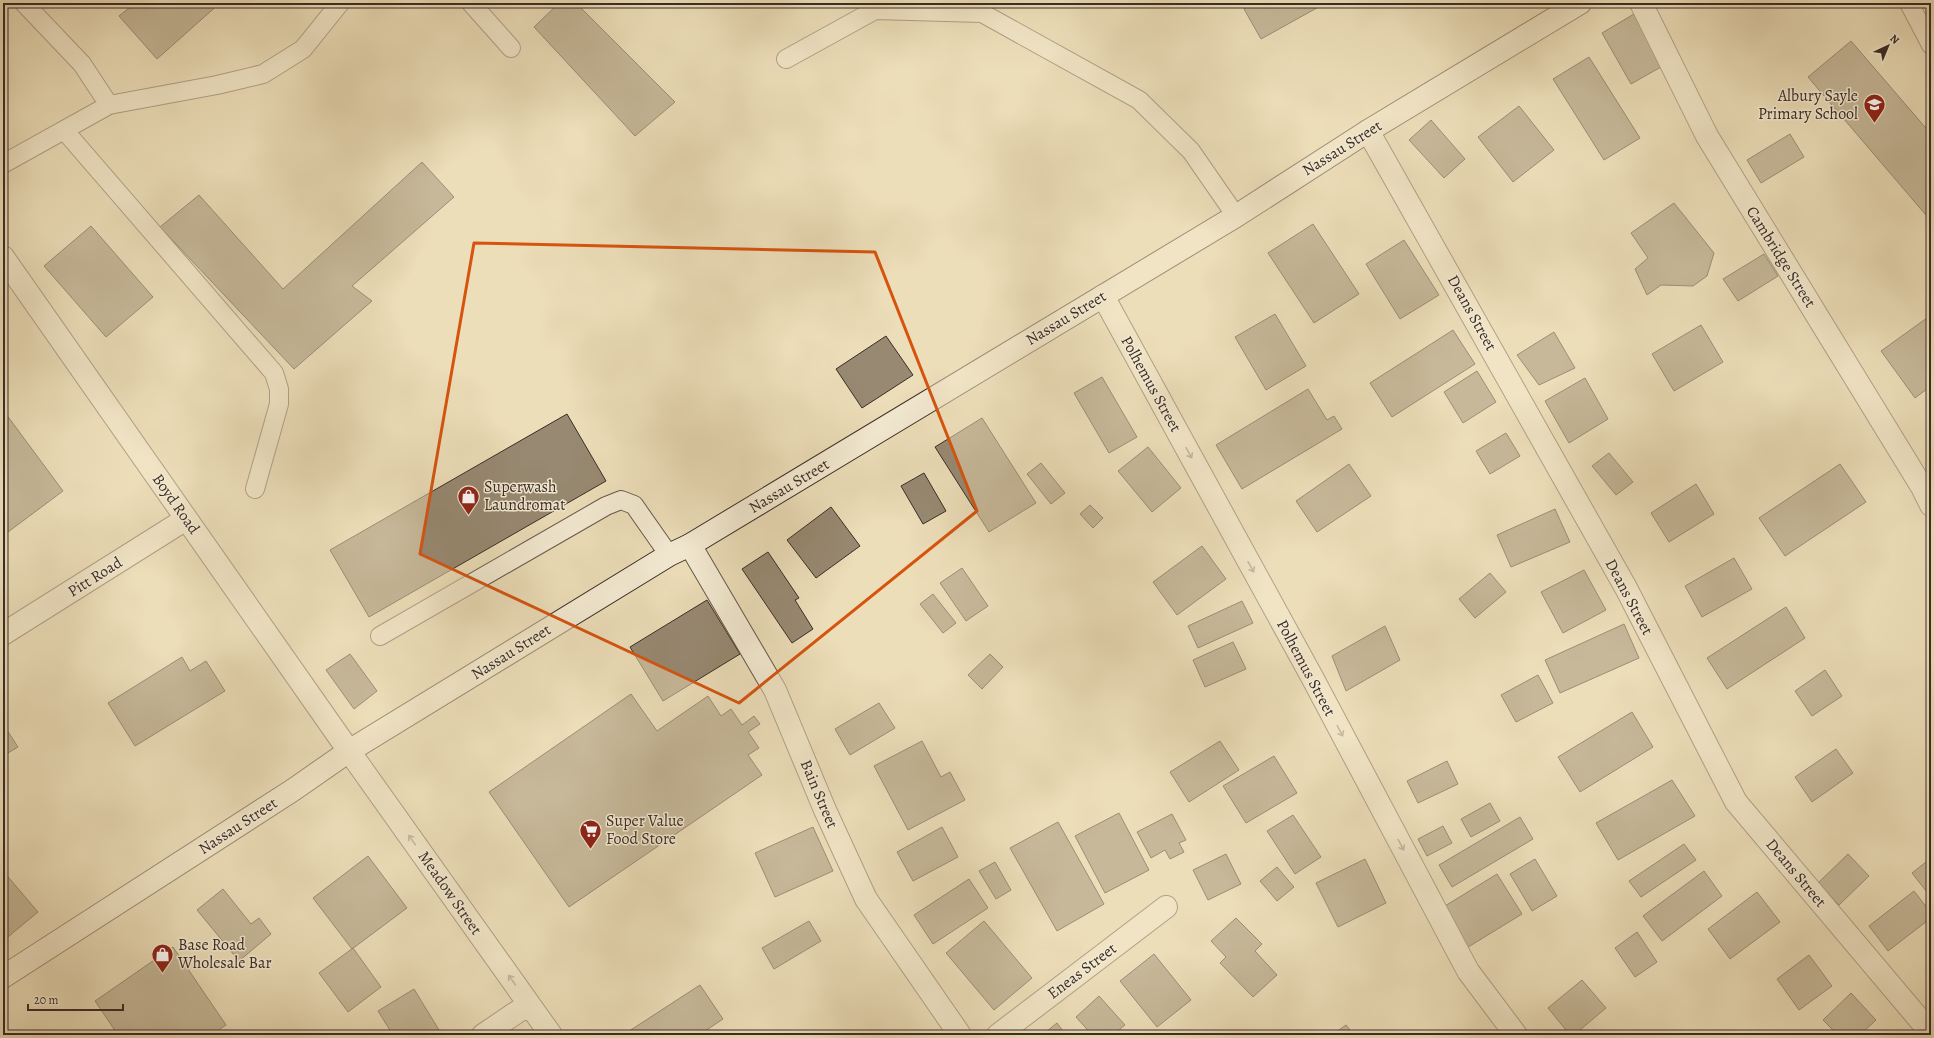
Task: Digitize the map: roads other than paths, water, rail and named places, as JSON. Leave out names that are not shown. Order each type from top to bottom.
[{"type":"street","name":"Nassau Street","points":[[3,977],[286,794],[349,751],[669,555],[690,545],[1236,216],[1368,131],[1580,3]]},
{"type":"street","name":"Cambridge Street","points":[[1641,3],[1706,136],[1914,474],[1931,505]]},
{"type":"street","name":"Deans Street","points":[[1368,131],[1626,588],[1736,802],[1931,1033]]},
{"type":"street","name":"Boyd Road","points":[[3,258],[349,751]]},
{"type":"street","name":"Polhemus Street","points":[[1103,296],[1312,677],[1468,971],[1516,1035]]},
{"type":"street","name":"Pitt Road","points":[[3,634],[186,519]]},
{"type":"street","name":"Bain Street","points":[[690,545],[775,690],[866,899],[960,1035]]},
{"type":"street","name":"Meadow Street","points":[[349,751],[551,1035]]},
{"type":"street","name":"Eneas Street","points":[[998,1035],[1166,907]]},
{"type":"street","points":[[483,1035],[529,1004]]},
{"type":"lane","points":[[24,3],[82,64],[109,105]]},
{"type":"lane","points":[[3,164],[109,105],[218,85],[263,74],[303,49],[340,3]]},
{"type":"lane","points":[[471,3],[511,48]]},
{"type":"lane","points":[[1909,3],[1925,18],[1931,46]]},
{"type":"lane","points":[[786,58],[875,10],[982,13],[1139,100],[1192,151],[1236,216]]},
{"type":"lane","points":[[64,130],[274,373],[279,388],[279,404],[255,490]]},
{"type":"lane","points":[[380,636],[606,506],[622,500],[634,505],[669,555]]},
{"type":"place","name":"Albury Sayle Primary School","points":[[1874,124]]},
{"type":"place","name":"Superwash Laundromat","points":[[468,516]]},
{"type":"place","name":"Super Value Food Store","points":[[591,850]]},
{"type":"place","name":"Base Road Wholesale Bar","points":[[162,974]]}]
